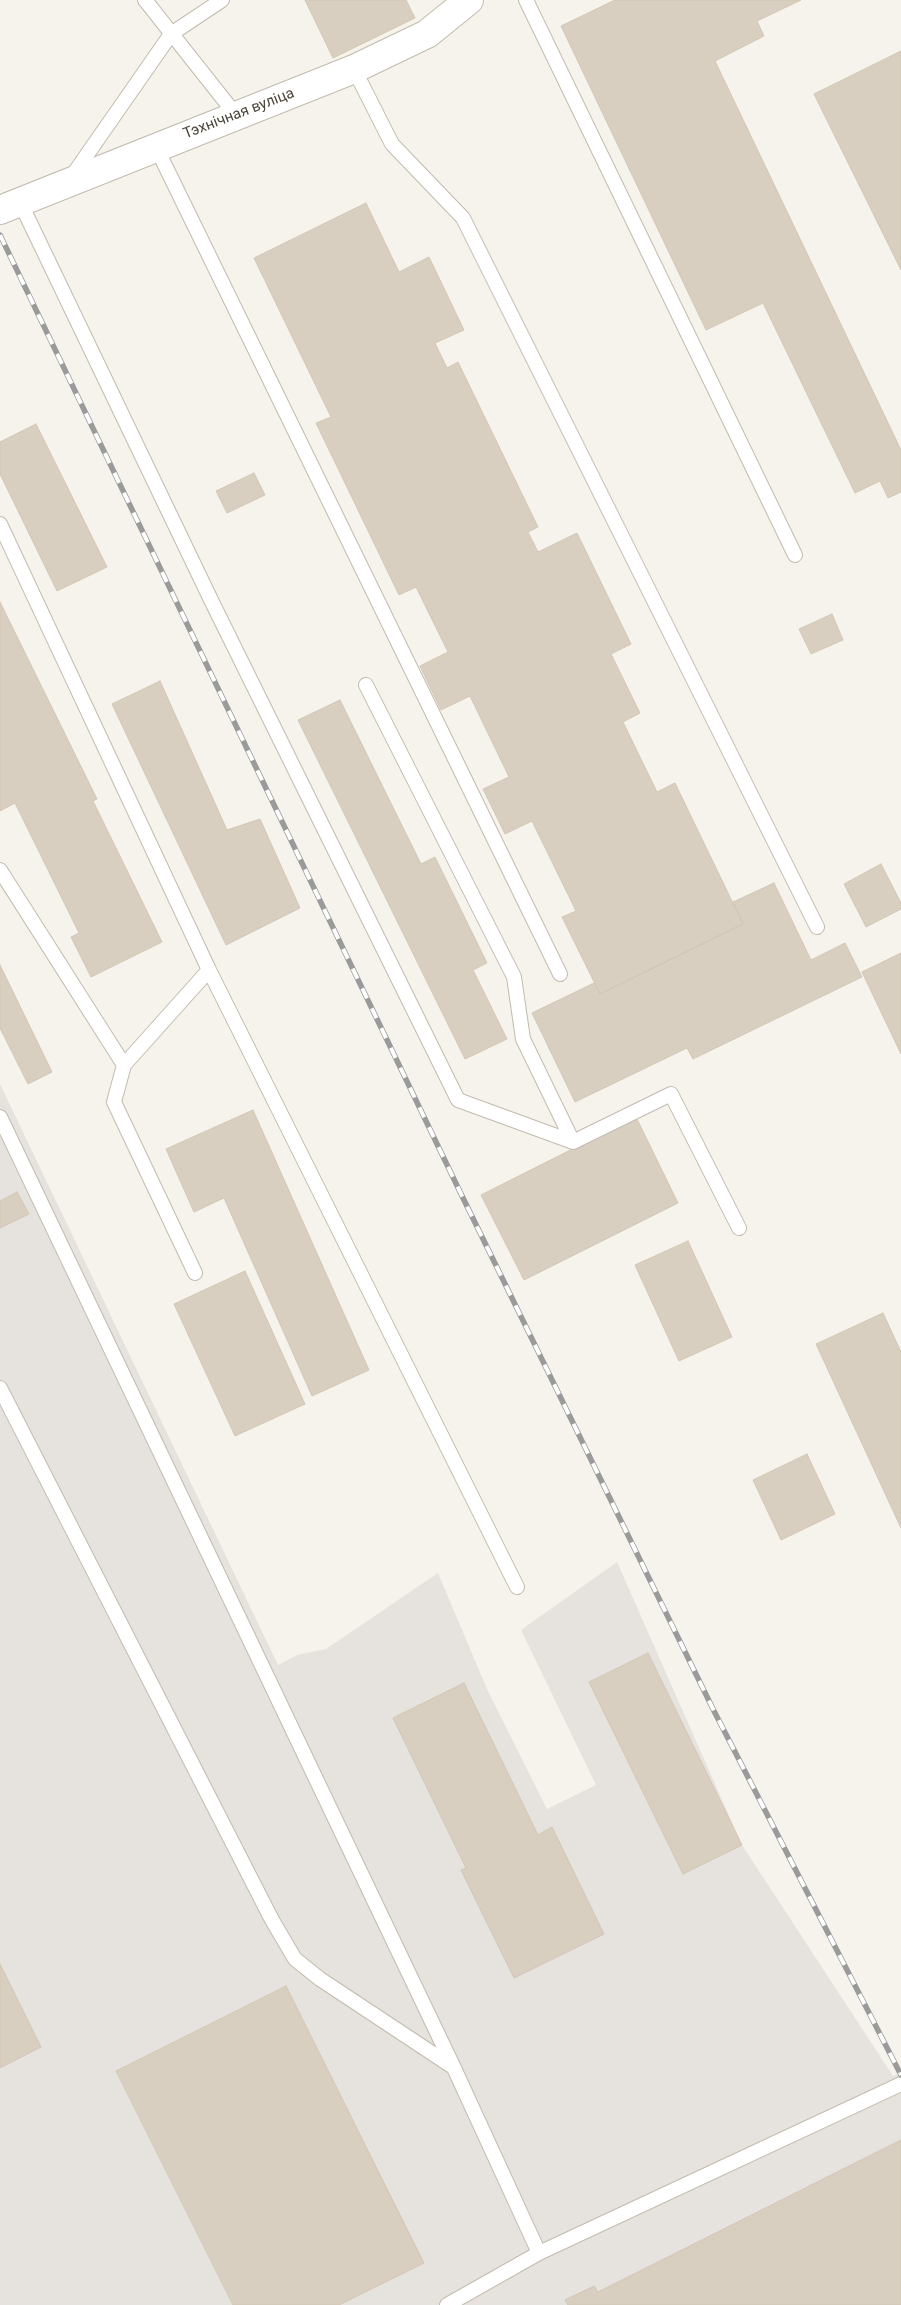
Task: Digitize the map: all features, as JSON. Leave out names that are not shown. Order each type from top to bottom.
[{"type":"street","name":"Тэхнічная вуліца","points":[[10,206],[236,115],[354,70],[427,34],[469,0]]},
{"type":"lane","points":[[145,0],[236,115]]},
{"type":"lane","points":[[66,184],[171,34],[222,0]]},
{"type":"lane","points":[[526,0],[795,555]]},
{"type":"lane","points":[[354,70],[392,144],[463,218],[817,927]]},
{"type":"lane","points":[[156,147],[560,974]]},
{"type":"lane","points":[[10,206],[216,609],[458,1100],[573,1142],[671,1094],[739,1228]]},
{"type":"lane","points":[[0,524],[209,970],[517,1587]]},
{"type":"lane","points":[[366,686],[514,977],[523,1039],[573,1142]]},
{"type":"lane","points":[[0,870],[124,1065]]},
{"type":"lane","points":[[195,1273],[114,1102],[124,1065],[209,970]]},
{"type":"lane","points":[[0,1117],[454,2068],[539,2253]]},
{"type":"lane","points":[[0,1388],[272,1920],[295,1959],[320,1979],[454,2068]]},
{"type":"lane","points":[[447,2305],[539,2253],[901,2084]]},
{"type":"shaded area","points":[[0,1084],[278,1665],[297,1655],[326,1649],[438,1573],[487,1689],[547,1809],[596,1785],[521,1630],[617,1562],[742,1845],[893,2076],[901,2073],[901,2305],[0,2305]]},
{"type":"building","points":[[305,0],[406,0],[415,18],[333,58]]},
{"type":"building","points":[[615,0],[801,0],[757,21],[764,36],[715,61],[901,450],[901,492],[888,498],[880,481],[855,493],[763,303],[706,330],[561,26]]},
{"type":"building","points":[[901,51],[901,270],[814,94]]},
{"type":"building","points":[[366,203],[399,272],[429,257],[464,330],[435,343],[447,368],[458,362],[538,527],[528,532],[538,552],[577,533],[631,644],[611,654],[640,713],[623,722],[657,792],[675,783],[743,924],[600,994],[562,917],[576,911],[532,821],[505,834],[483,789],[509,777],[470,696],[441,710],[420,666],[448,652],[416,587],[399,595],[316,423],[331,417],[254,258]]},
{"type":"building","points":[[36,424],[107,567],[57,591],[0,474],[0,442]]},
{"type":"building","points":[[254,473],[265,495],[227,513],[216,491]]},
{"type":"building","points":[[0,602],[97,799],[93,801],[162,942],[91,977],[71,937],[79,933],[15,803],[0,811]]},
{"type":"building","points":[[832,614],[843,640],[811,654],[799,629]]},
{"type":"building","points":[[160,681],[227,830],[260,819],[300,908],[226,945],[112,704]]},
{"type":"building","points":[[340,700],[421,864],[435,857],[487,963],[473,970],[507,1039],[465,1059],[298,720]]},
{"type":"building","points":[[881,864],[901,903],[901,909],[866,927],[844,884]]},
{"type":"building","points":[[774,883],[811,960],[845,943],[862,977],[693,1059],[687,1048],[575,1102],[532,1013],[594,983],[600,994],[743,924],[733,902]]},
{"type":"building","points":[[901,953],[901,1054],[862,972]]},
{"type":"building","points":[[0,965],[52,1072],[28,1084],[0,1028]]},
{"type":"building","points":[[253,1110],[369,1370],[312,1396],[224,1198],[194,1212],[166,1149]]},
{"type":"building","points":[[636,1117],[678,1203],[524,1280],[481,1195]]},
{"type":"building","points":[[17,1192],[29,1214],[0,1228],[0,1201]]},
{"type":"building","points":[[688,1241],[732,1337],[679,1361],[635,1265]]},
{"type":"building","points":[[245,1271],[305,1404],[235,1436],[174,1304]]},
{"type":"building","points":[[883,1313],[901,1352],[901,1528],[816,1344]]},
{"type":"building","points":[[807,1454],[835,1514],[781,1540],[753,1480]]},
{"type":"building","points":[[648,1653],[742,1845],[683,1874],[589,1682]]},
{"type":"building","points":[[464,1683],[538,1835],[552,1827],[604,1934],[514,1978],[461,1870],[466,1868],[393,1718]]},
{"type":"building","points":[[0,1964],[41,2047],[0,2068]]},
{"type":"building","points":[[286,1986],[424,2263],[339,2305],[233,2305],[116,2071]]},
{"type":"building","points":[[901,2140],[901,2305],[568,2305],[565,2300],[594,2286],[598,2292]]},
{"type":"railway","points":[[0,235],[463,1198],[714,1711],[901,2075]]}]
